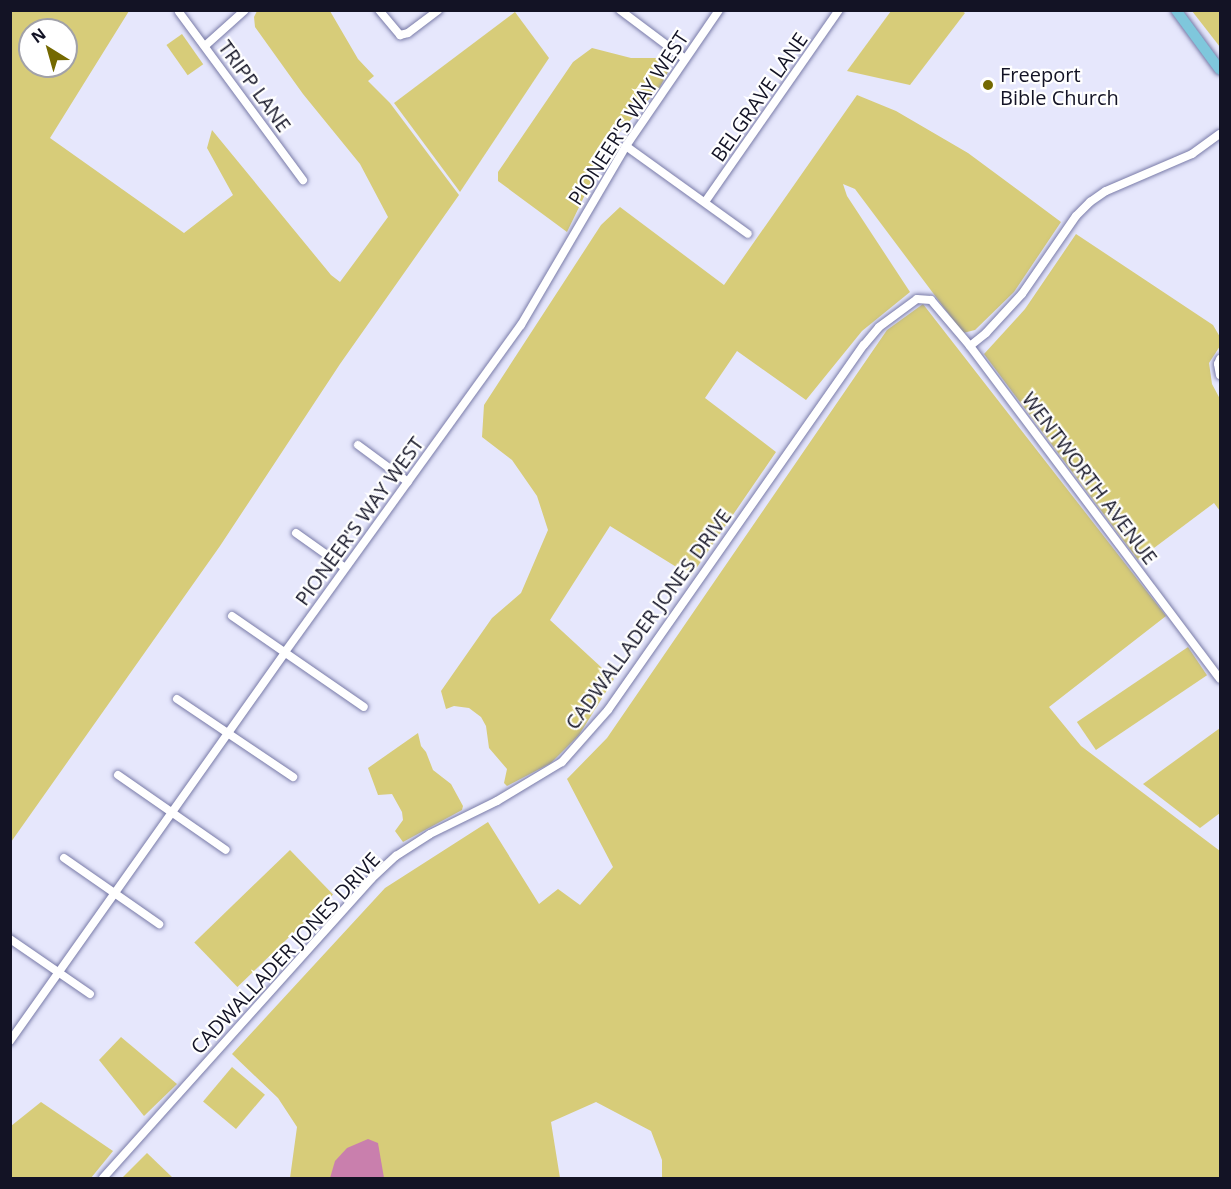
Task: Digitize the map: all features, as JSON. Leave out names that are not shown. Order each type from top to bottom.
[{"type":"main road","points":[[1176,10],[1221,70]]},
{"type":"street","points":[[206,45],[245,10]]},
{"type":"street","points":[[379,10],[400,35],[408,33],[438,10]]},
{"type":"street","points":[[620,10],[684,58]]},
{"type":"street","name":"PIONEER'S WAY WEST","points":[[10,1041],[285,652],[521,324],[626,146],[719,10]]},
{"type":"street","name":"BELGRAVE LANE","points":[[705,202],[839,10]]},
{"type":"street","name":"TRIPP LANE","points":[[179,12],[206,45],[303,180]]},
{"type":"street","points":[[970,346],[986,333],[1022,294],[1076,216],[1090,202],[1106,191],[1192,154],[1221,135]]},
{"type":"street","points":[[626,146],[748,234]]},
{"type":"street","name":"CADWALLADER JONES DRIVE","points":[[103,1179],[371,879],[396,856],[430,834],[497,801],[562,762],[608,711],[864,345],[879,327],[903,308],[917,299],[931,300]]},
{"type":"street","name":"WENTWORTH AVENUE","points":[[931,300],[970,346],[1221,679]]},
{"type":"street","points":[[1221,359],[1218,364],[1221,375]]},
{"type":"street","points":[[358,445],[408,482]]},
{"type":"street","points":[[296,533],[345,568]]},
{"type":"street","points":[[232,616],[364,707]]},
{"type":"street","points":[[177,699],[293,777]]},
{"type":"street","points":[[118,775],[226,850]]},
{"type":"street","points":[[64,858],[159,924]]},
{"type":"street","points":[[10,939],[90,994]]},
{"type":"shaded area","points":[[11,10],[129,11],[50,138],[184,233],[233,195],[207,148],[212,130],[331,275],[340,282],[388,217],[360,164],[303,94],[255,27],[254,17],[257,11],[330,11],[358,59],[374,76],[368,81],[390,103],[459,195],[340,364],[220,546],[11,842]]},
{"type":"shaded area","points":[[891,11],[962,11],[965,13],[910,85],[847,71]]},
{"type":"shaded area","points":[[1192,11],[1220,11],[1220,47]]},
{"type":"shaded area","points":[[515,12],[549,58],[460,192],[394,103]]},
{"type":"shaded area","points":[[182,34],[203,64],[188,75],[166,45]]},
{"type":"shaded area","points":[[592,48],[631,58],[656,58],[666,61],[670,68],[660,87],[610,143],[567,232],[498,181],[498,172],[573,62]]},
{"type":"shaded area","points":[[857,95],[896,111],[968,153],[1061,222],[1014,292],[975,330],[963,333],[855,189],[843,184],[847,196],[910,292],[862,331],[806,400],[737,351],[705,398],[776,452],[691,576],[610,526],[550,620],[614,679],[579,735],[551,763],[507,786],[504,783],[507,769],[489,748],[486,726],[481,717],[469,708],[454,706],[446,709],[441,691],[492,618],[521,593],[548,530],[537,496],[512,460],[482,437],[484,405],[601,225],[620,207],[724,285]]},
{"type":"shaded area","points":[[1076,234],[1213,325],[1220,337],[1220,346],[1209,363],[1212,384],[1220,399],[1220,511],[1214,503],[1138,560],[984,354],[1025,309]]},
{"type":"shaded area","points":[[923,304],[1166,616],[1049,707],[1081,746],[1220,851],[1220,1178],[662,1178],[662,1160],[651,1131],[596,1102],[551,1122],[560,1178],[290,1178],[297,1127],[278,1098],[232,1054],[385,888],[488,822],[539,904],[558,889],[580,905],[613,867],[567,779],[607,738],[887,330]]},
{"type":"shaded area","points":[[1188,647],[1207,675],[1096,750],[1077,722]]},
{"type":"shaded area","points":[[1220,728],[1220,813],[1200,828],[1143,784]]},
{"type":"shaded area","points":[[418,733],[421,746],[433,770],[451,784],[463,806],[462,810],[403,842],[395,831],[403,820],[402,812],[392,794],[378,795],[368,768]]},
{"type":"shaded area","points":[[290,850],[333,895],[237,987],[194,942]]},
{"type":"shaded area","points":[[121,1037],[177,1084],[144,1116],[99,1060]]},
{"type":"shaded area","points":[[232,1067],[265,1095],[236,1129],[203,1101]]},
{"type":"shaded area","points":[[41,1102],[113,1151],[91,1178],[11,1178],[11,1126]]},
{"type":"shaded area","points":[[368,1139],[378,1143],[384,1178],[330,1178],[335,1161],[347,1148]]},
{"type":"shaded area","points":[[147,1153],[173,1178],[122,1178]]},
{"type":"place","name":"Freeport Bible Church","points":[[988,85]]}]
